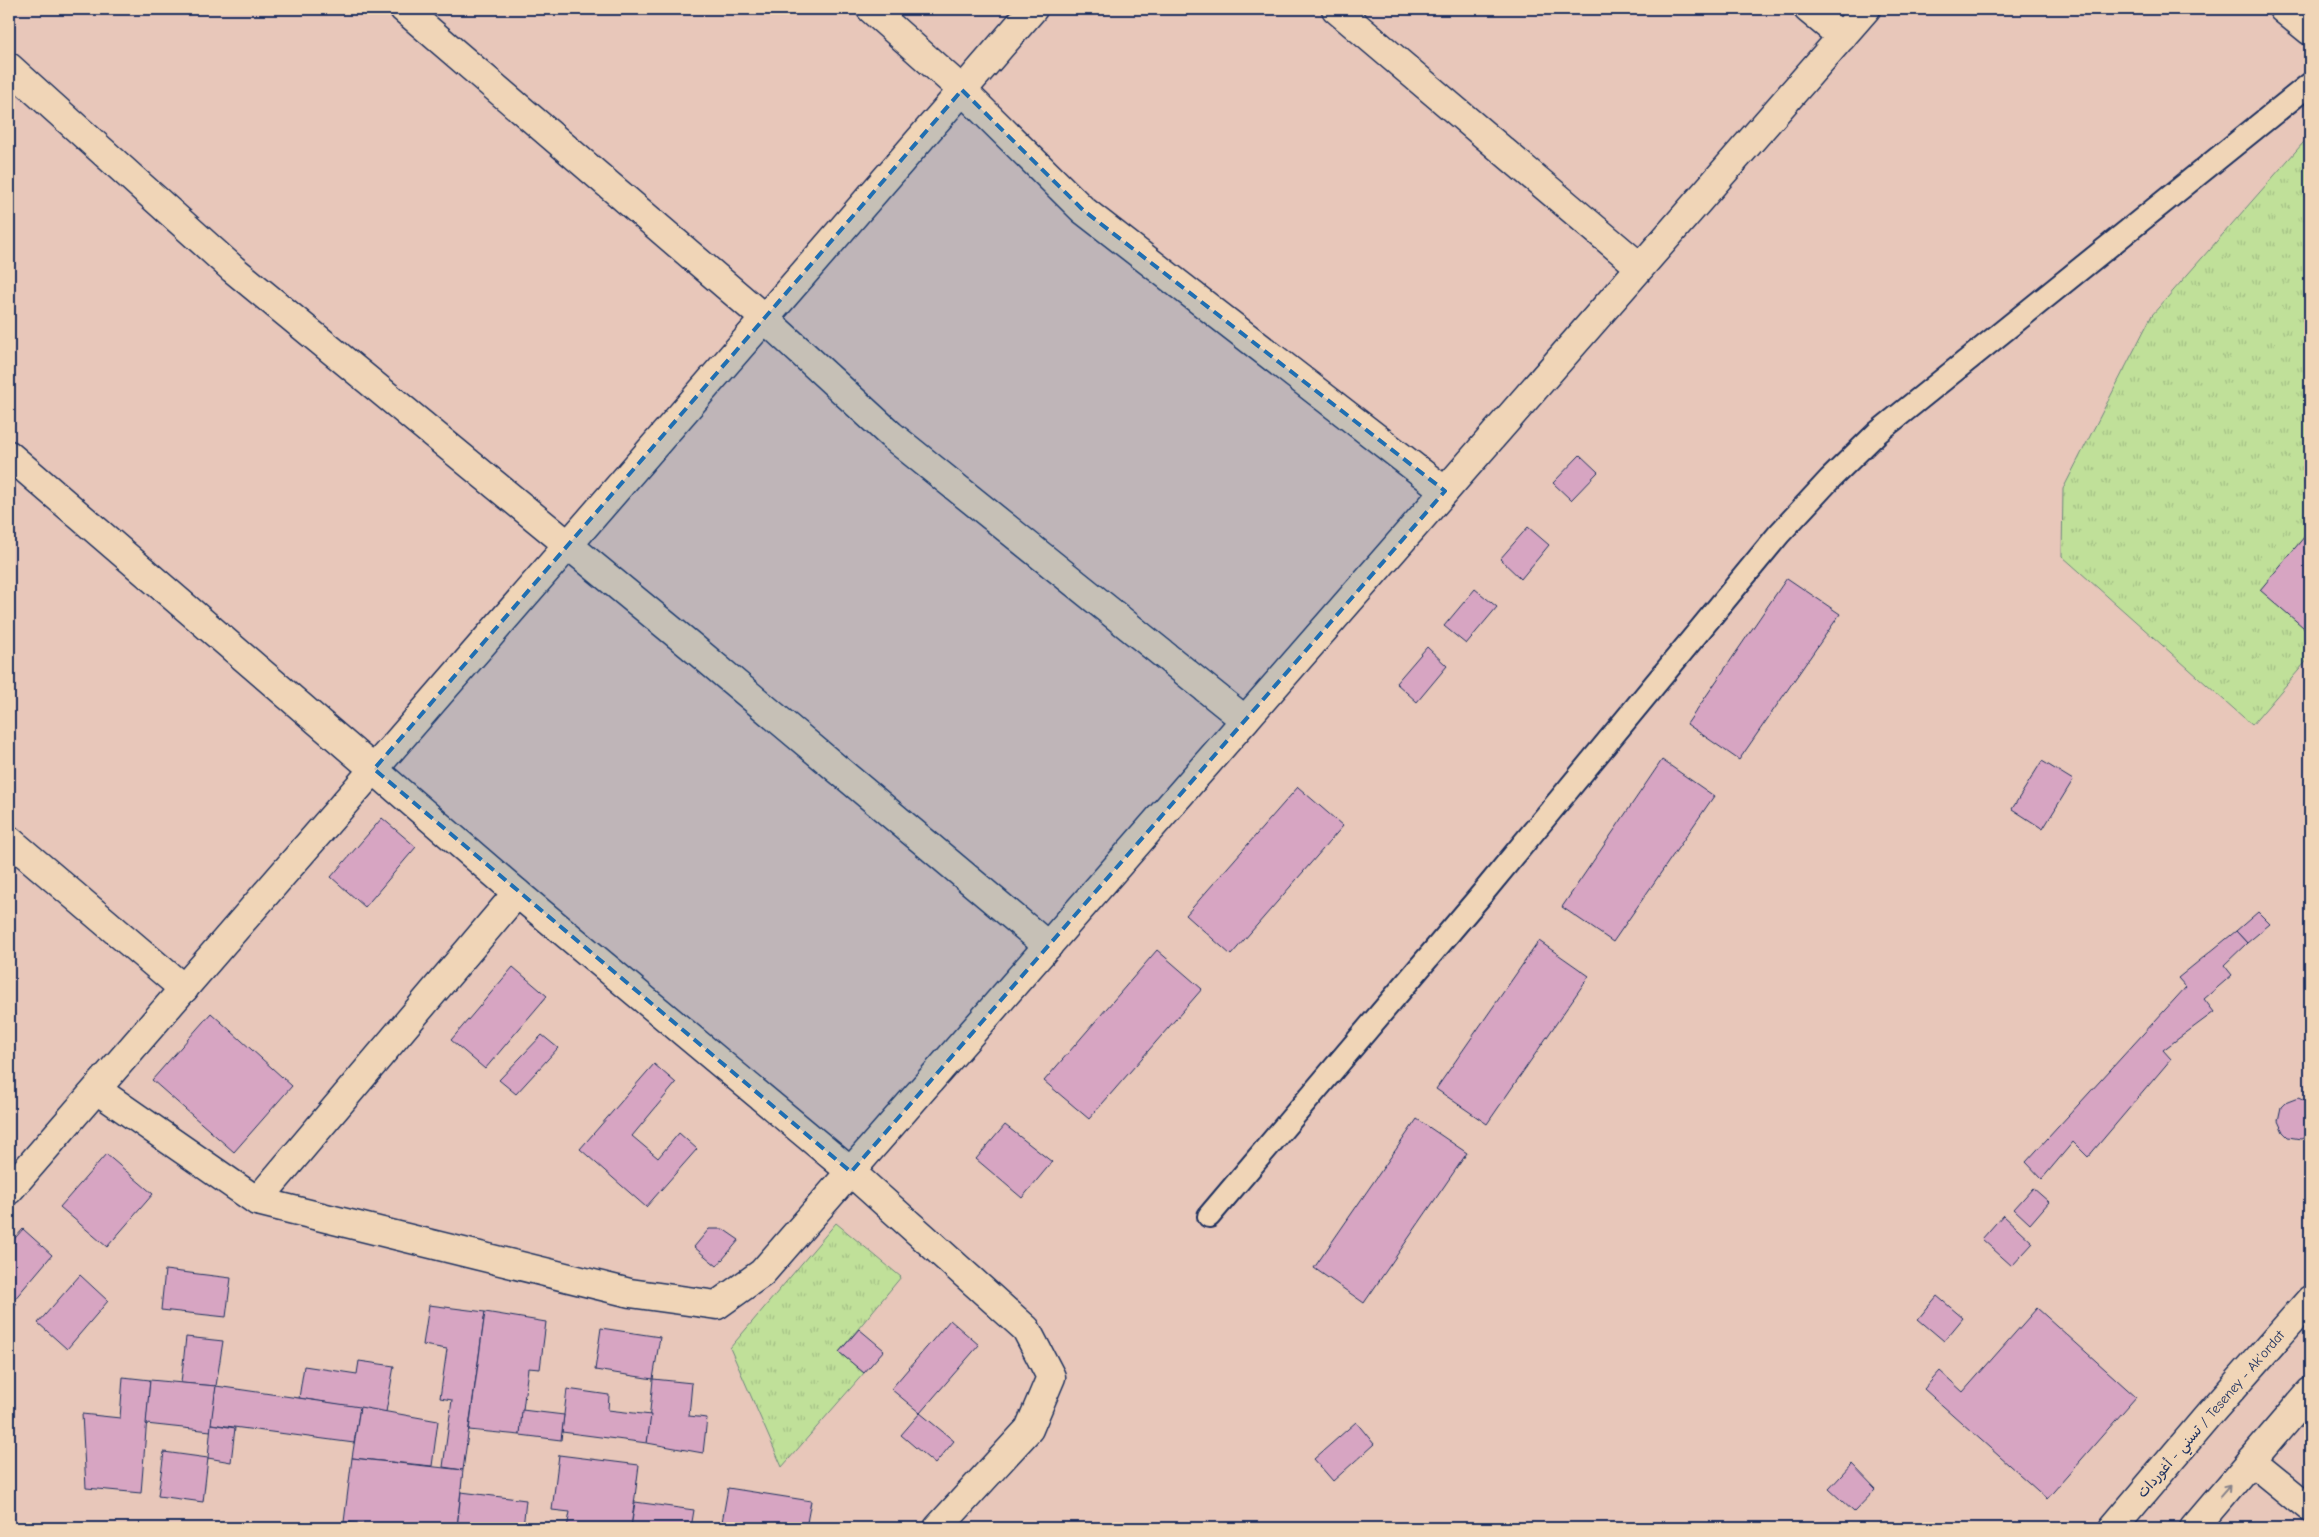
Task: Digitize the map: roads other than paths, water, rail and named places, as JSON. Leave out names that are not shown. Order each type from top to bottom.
[{"type":"street","points":[[404,9],[765,318],[891,434],[1245,720]]},
{"type":"street","points":[[871,9],[962,90],[1083,210],[1445,491]]},
{"type":"street","points":[[9,1190],[1032,9]]},
{"type":"street","points":[[1336,9],[1640,267]]},
{"type":"street","points":[[1808,9],[1842,37]]},
{"type":"street","points":[[96,1090],[257,1201],[630,1293],[717,1305],[762,1273],[1866,9]]},
{"type":"street","points":[[2283,9],[2310,32]]},
{"type":"street","points":[[9,67],[233,269],[569,544],[1048,946]]},
{"type":"street","points":[[9,455],[517,893],[851,1172],[1026,1330],[1051,1377],[1030,1429],[938,1528]]},
{"type":"street","points":[[9,840],[184,990]]},
{"type":"street","points":[[257,1201],[517,893]]},
{"type":"street","name":"تسني - أغوردات / Teseney - Ak'ordat","points":[[2113,1528],[2310,1300]]},
{"type":"street","points":[[2194,1528],[2310,1392]]},
{"type":"street","points":[[2251,1461],[2310,1508]]},
{"type":"lane","points":[[1209,1216],[1482,894],[1779,534],[1830,479],[1877,433],[2310,84]]}]
